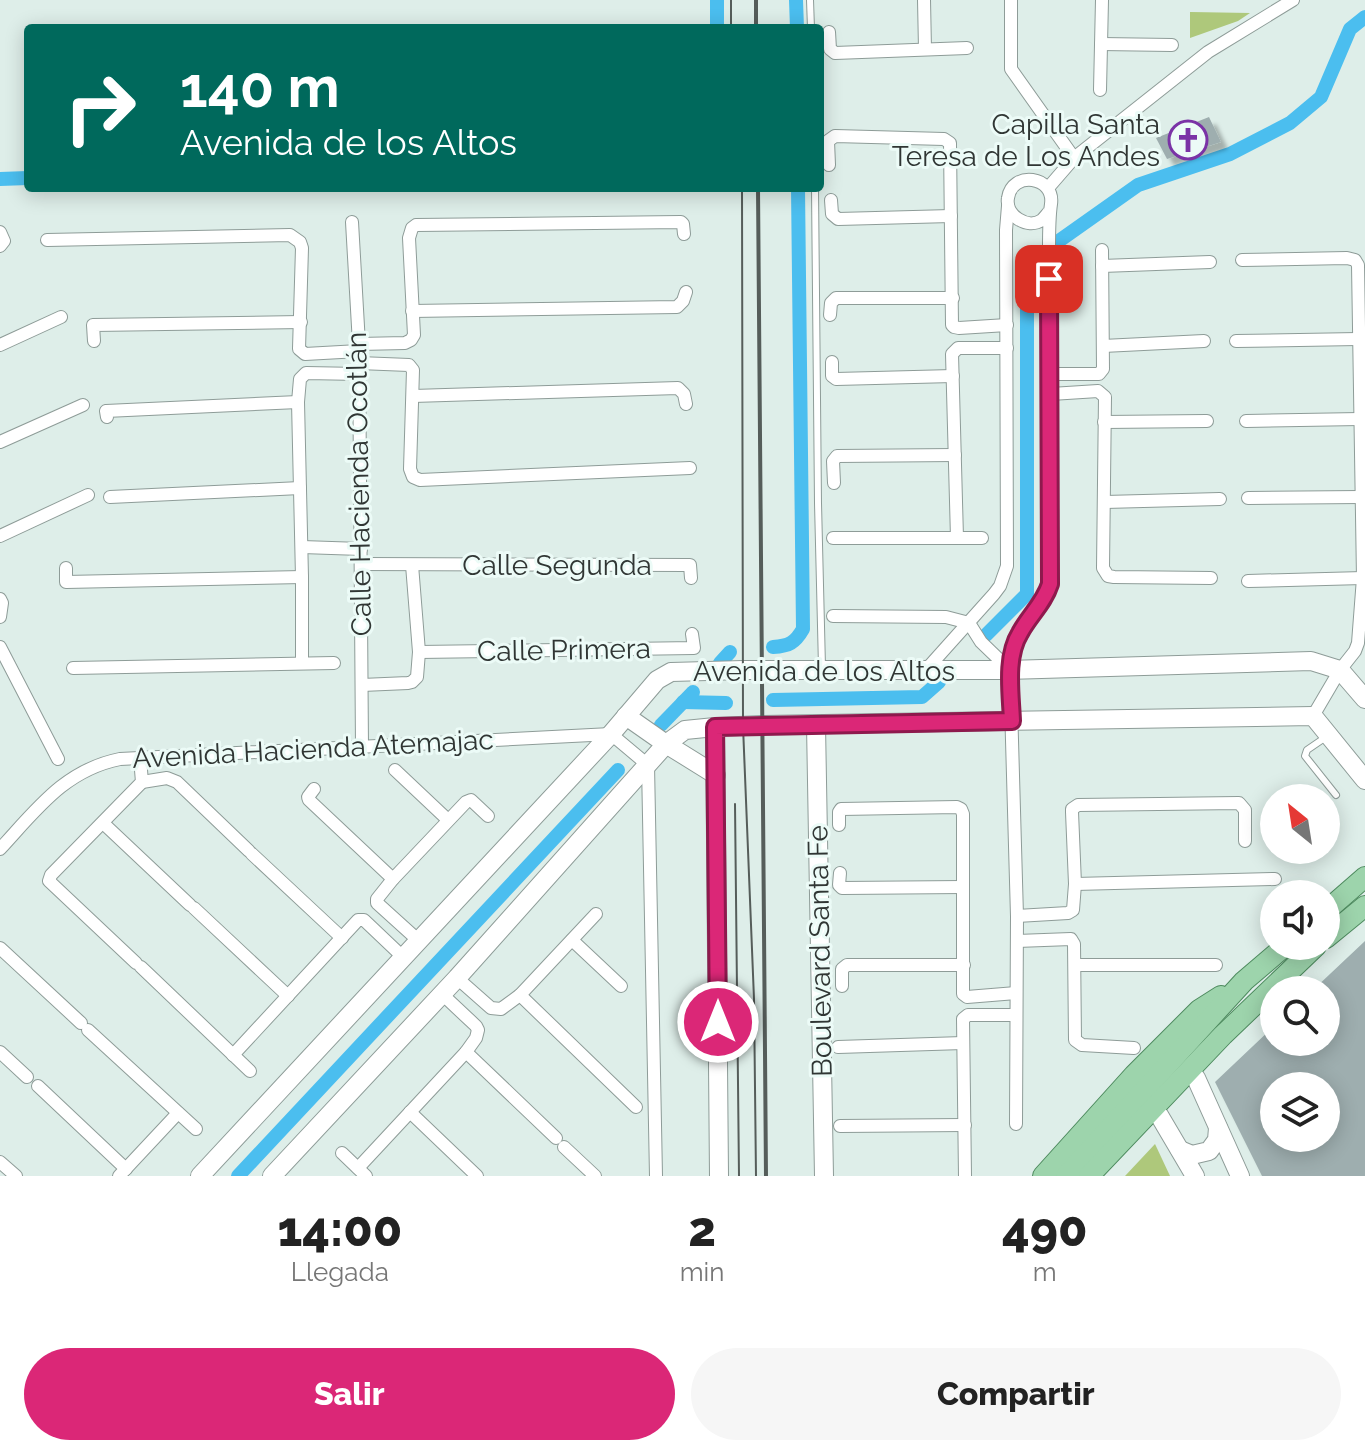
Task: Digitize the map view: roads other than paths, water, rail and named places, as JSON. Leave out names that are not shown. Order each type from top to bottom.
[{"type":"main road","points":[[1340,898],[1363,877]]},
{"type":"main road","points":[[1340,927],[1365,906]]},
{"type":"main road","points":[[1066,1176],[1244,981],[1269,960]]},
{"type":"main road","points":[[1286,976],[1302,960]]},
{"type":"main road","points":[[1043,1176],[1134,1075],[1199,1010],[1244,981]]},
{"type":"main road","points":[[1089,1176],[1223,1035],[1260,1002]]},
{"type":"main road","points":[[1105,1176],[1159,1115],[1229,1045],[1260,1003]]},
{"type":"street","points":[[924,0],[925,49]]},
{"type":"street","points":[[1011,0],[1011,69],[1074,158]]},
{"type":"street","points":[[1100,90],[1102,0]]},
{"type":"street","points":[[1048,188],[1074,158],[1208,52],[1293,0]]},
{"type":"street","points":[[829,32],[830,49],[835,53],[967,48]]},
{"type":"street","points":[[1101,44],[1172,45]]},
{"type":"street","points":[[829,165],[828,141],[835,136],[944,139],[950,143],[951,322],[954,327],[1007,325]]},
{"type":"street","points":[[925,671],[1000,586],[1007,566],[1008,196],[1022,180],[1033,179],[1042,182],[1052,198],[1049,248],[1050,584],[1020,633],[1010,670],[1017,916],[1016,1124]]},
{"type":"street","points":[[831,200],[832,214],[838,219],[951,216]]},
{"type":"street","points":[[1008,206],[1015,217],[1033,223],[1050,210]]},
{"type":"street","name":"Calle Hacienda Ocotlán","points":[[352,222],[359,358],[362,747]]},
{"type":"street","points":[[302,662],[300,379],[306,373],[408,342],[414,335],[409,238],[412,228],[420,224],[681,222],[684,234]]},
{"type":"street","points":[[47,240],[284,234],[295,238],[302,248],[299,346],[303,353],[409,365],[414,371],[410,469],[413,477],[427,480],[690,468]]},
{"type":"street","points":[[1051,374],[1102,372],[1102,250]]},
{"type":"street","points":[[1242,260],[1347,258],[1355,260],[1358,265],[1363,578],[1358,643],[1313,716],[1362,773]]},
{"type":"street","points":[[1102,266],[1210,262]]},
{"type":"street","points":[[412,311],[677,307],[686,292]]},
{"type":"street","points":[[830,315],[831,303],[836,298],[953,298]]},
{"type":"street","points":[[0,345],[61,317]]},
{"type":"street","points":[[94,341],[93,325],[301,322]]},
{"type":"street","points":[[1236,341],[1358,339]]},
{"type":"street","points":[[1103,346],[1204,341]]},
{"type":"street","points":[[957,538],[952,354],[955,349],[1007,348]]},
{"type":"street","points":[[832,362],[832,376],[836,379],[953,376]]},
{"type":"street","points":[[413,396],[678,388],[684,394],[686,404]]},
{"type":"street","points":[[1051,394],[1101,392],[1105,400],[1103,568],[1108,576],[1211,578]]},
{"type":"street","points":[[107,417],[106,411],[298,402]]},
{"type":"street","points":[[0,442],[83,405]]},
{"type":"street","points":[[1246,421],[1360,419]]},
{"type":"street","points":[[1104,422],[1207,421]]},
{"type":"street","points":[[834,483],[833,461],[837,456],[955,455]]},
{"type":"street","points":[[110,497],[300,488]]},
{"type":"street","points":[[0,536],[88,495]]},
{"type":"street","points":[[1248,498],[1361,497]]},
{"type":"street","points":[[1105,502],[1220,499]]},
{"type":"street","points":[[833,538],[982,538]]},
{"type":"street","points":[[302,547],[361,549]]},
{"type":"street","points":[[361,564],[412,565],[419,652],[417,677],[412,682],[362,685]]},
{"type":"street","name":"Calle Segunda","points":[[412,565],[690,565],[691,578]]},
{"type":"street","points":[[66,568],[66,582],[302,577]]},
{"type":"street","points":[[1248,581],[1363,578]]},
{"type":"street","points":[[0,599],[0,617]]},
{"type":"street","points":[[833,616],[946,617],[969,623],[981,642],[1010,670]]},
{"type":"street","name":"Calle Primera","points":[[419,652],[694,648],[692,634]]},
{"type":"street","points":[[0,647],[58,759]]},
{"type":"street","name":"Avenida de los Altos","points":[[200,1176],[611,734],[657,680],[671,672],[1010,670],[1311,661],[1340,670]]},
{"type":"street","points":[[73,668],[334,663]]},
{"type":"street","points":[[1340,670],[1365,699]]},
{"type":"street","points":[[626,716],[716,775]]},
{"type":"street","name":"Avenida de los Altos","points":[[272,1176],[457,978],[666,744],[685,730],[1313,716]]},
{"type":"street","name":"Boulevard Santa Fe","points":[[816,725],[824,1176]]},
{"type":"street","points":[[715,727],[719,1176]]},
{"type":"street","points":[[611,734],[648,765],[656,1176]]},
{"type":"street","name":"Avenida Hacienda Atemajac","points":[[0,849],[46,799],[81,772],[99,763],[120,759],[611,734]]},
{"type":"street","points":[[140,758],[142,782]]},
{"type":"street","points":[[395,770],[448,820]]},
{"type":"street","points":[[250,1071],[49,881],[51,875],[142,782],[167,778],[177,782],[342,938]]},
{"type":"street","points":[[314,789],[309,800],[393,879]]},
{"type":"street","points":[[419,941],[376,901],[466,802],[471,800],[488,816]]},
{"type":"street","points":[[1017,916],[1072,911],[1075,884],[1072,809],[1078,805],[1239,803],[1245,810],[1245,841]]},
{"type":"street","points":[[839,825],[841,809],[961,809],[963,992],[966,997],[1016,993]]},
{"type":"street","points":[[103,823],[288,996]]},
{"type":"street","points":[[840,873],[839,885],[842,888],[963,887]]},
{"type":"street","points":[[1075,884],[1275,879]]},
{"type":"street","points":[[457,978],[494,1010],[504,1007],[520,995],[596,914]]},
{"type":"street","points":[[233,1055],[355,922],[361,919],[404,958]]},
{"type":"street","points":[[572,940],[621,986]]},
{"type":"street","points":[[1017,941],[1072,940],[1075,965],[1074,1037],[1082,1045],[1134,1048]]},
{"type":"street","points":[[0,948],[196,1129]]},
{"type":"street","points":[[842,986],[842,969],[847,965],[964,965]]},
{"type":"street","points":[[1075,965],[1216,965]]},
{"type":"street","points":[[342,1153],[362,1172],[476,1038],[478,1030],[474,1023],[442,994]]},
{"type":"street","points":[[520,995],[636,1107]]},
{"type":"street","points":[[965,1176],[962,1021],[968,1015],[1016,1015]]},
{"type":"street","points":[[838,1047],[963,1043]]},
{"type":"street","points":[[0,1052],[27,1077]]},
{"type":"street","points":[[466,1052],[595,1176]]},
{"type":"street","points":[[1196,1078],[1240,1176]]},
{"type":"street","points":[[38,1086],[122,1173],[178,1113]]},
{"type":"street","points":[[410,1112],[477,1176]]},
{"type":"street","points":[[1159,1115],[1195,1176]]},
{"type":"street","points":[[840,1126],[965,1125]]},
{"type":"street","points":[[1180,1150],[1192,1155],[1209,1151],[1217,1140],[1218,1128]]},
{"type":"street","points":[[0,1162],[16,1176]]},
{"type":"lane","points":[[810,0],[811,24]]},
{"type":"lane","points":[[815,192],[822,671]]},
{"type":"lane","points":[[1327,784],[1305,756],[1307,750],[1329,735]]},
{"type":"waterway","points":[[717,0],[717,24]]},
{"type":"waterway","points":[[796,0],[797,24]]},
{"type":"waterway","points":[[1056,243],[1138,185],[1230,154],[1290,123],[1321,97],[1350,29],[1365,17]]},
{"type":"waterway","points":[[0,179],[24,178]]},
{"type":"waterway","points":[[773,647],[791,643],[803,629],[798,192]]},
{"type":"waterway","points":[[986,635],[1027,594],[1027,264],[1042,253]]},
{"type":"waterway","points":[[720,663],[730,652]]},
{"type":"waterway","points":[[773,700],[922,697],[939,682]]},
{"type":"waterway","points":[[661,725],[693,692]]},
{"type":"waterway","points":[[683,702],[726,703]]},
{"type":"waterway","points":[[238,1176],[618,770]]},
{"type":"tram line","points":[[731,0],[731,24]]},
{"type":"tram line","points":[[742,192],[743,726],[754,999],[756,1176]]},
{"type":"tram line","points":[[735,804],[739,1176]]},
{"type":"railway","points":[[756,0],[756,24]]},
{"type":"railway","points":[[758,192],[766,1176]]},
{"type":"place","name":"Capilla Santa Teresa de Los Andes","points":[[1188,140]]}]
